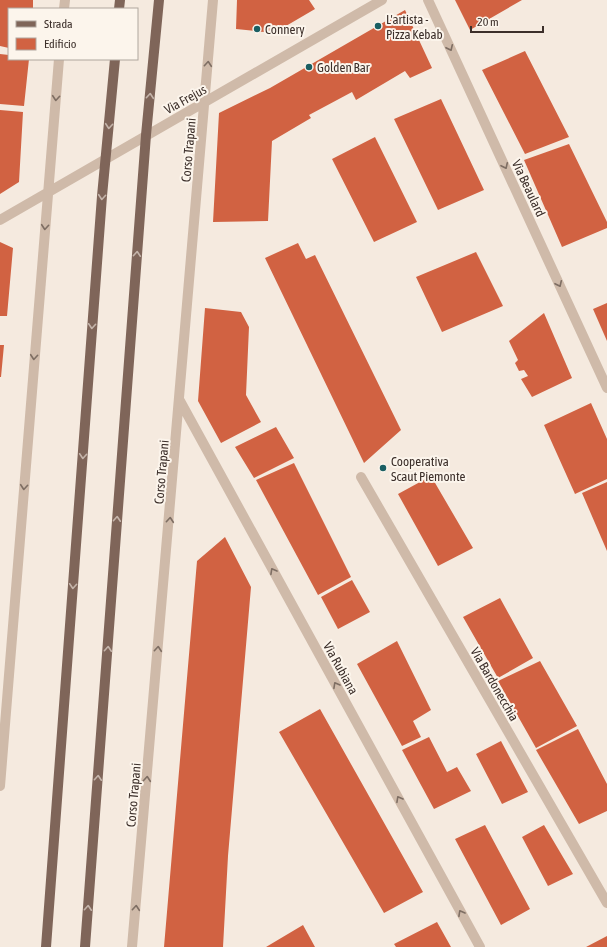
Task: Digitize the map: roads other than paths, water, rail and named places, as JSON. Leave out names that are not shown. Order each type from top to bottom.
[{"type":"main road","points":[[85,947],[146,135],[159,0]]},
{"type":"main road","points":[[46,947],[106,158],[115,60]]},
{"type":"street","name":"Corso Trapani","points":[[132,947],[180,401],[213,0]]},
{"type":"street","name":"Via Frejus","points":[[0,220],[382,0]]},
{"type":"street","name":"Via Beaulard","points":[[428,0],[607,388]]},
{"type":"street","points":[[0,786],[59,60]]},
{"type":"street","name":"Via Rubiana","points":[[180,401],[480,947]]},
{"type":"street","name":"Via Bardonecchia","points":[[362,477],[607,903]]},
{"type":"place","name":"L'artista - Pizza Kebab","points":[[378,26]]},
{"type":"place","name":"Connery","points":[[257,29]]},
{"type":"place","name":"Golden Bar","points":[[309,67]]},
{"type":"place","name":"Cooperativa Scaut Piemonte","points":[[383,468]]}]
